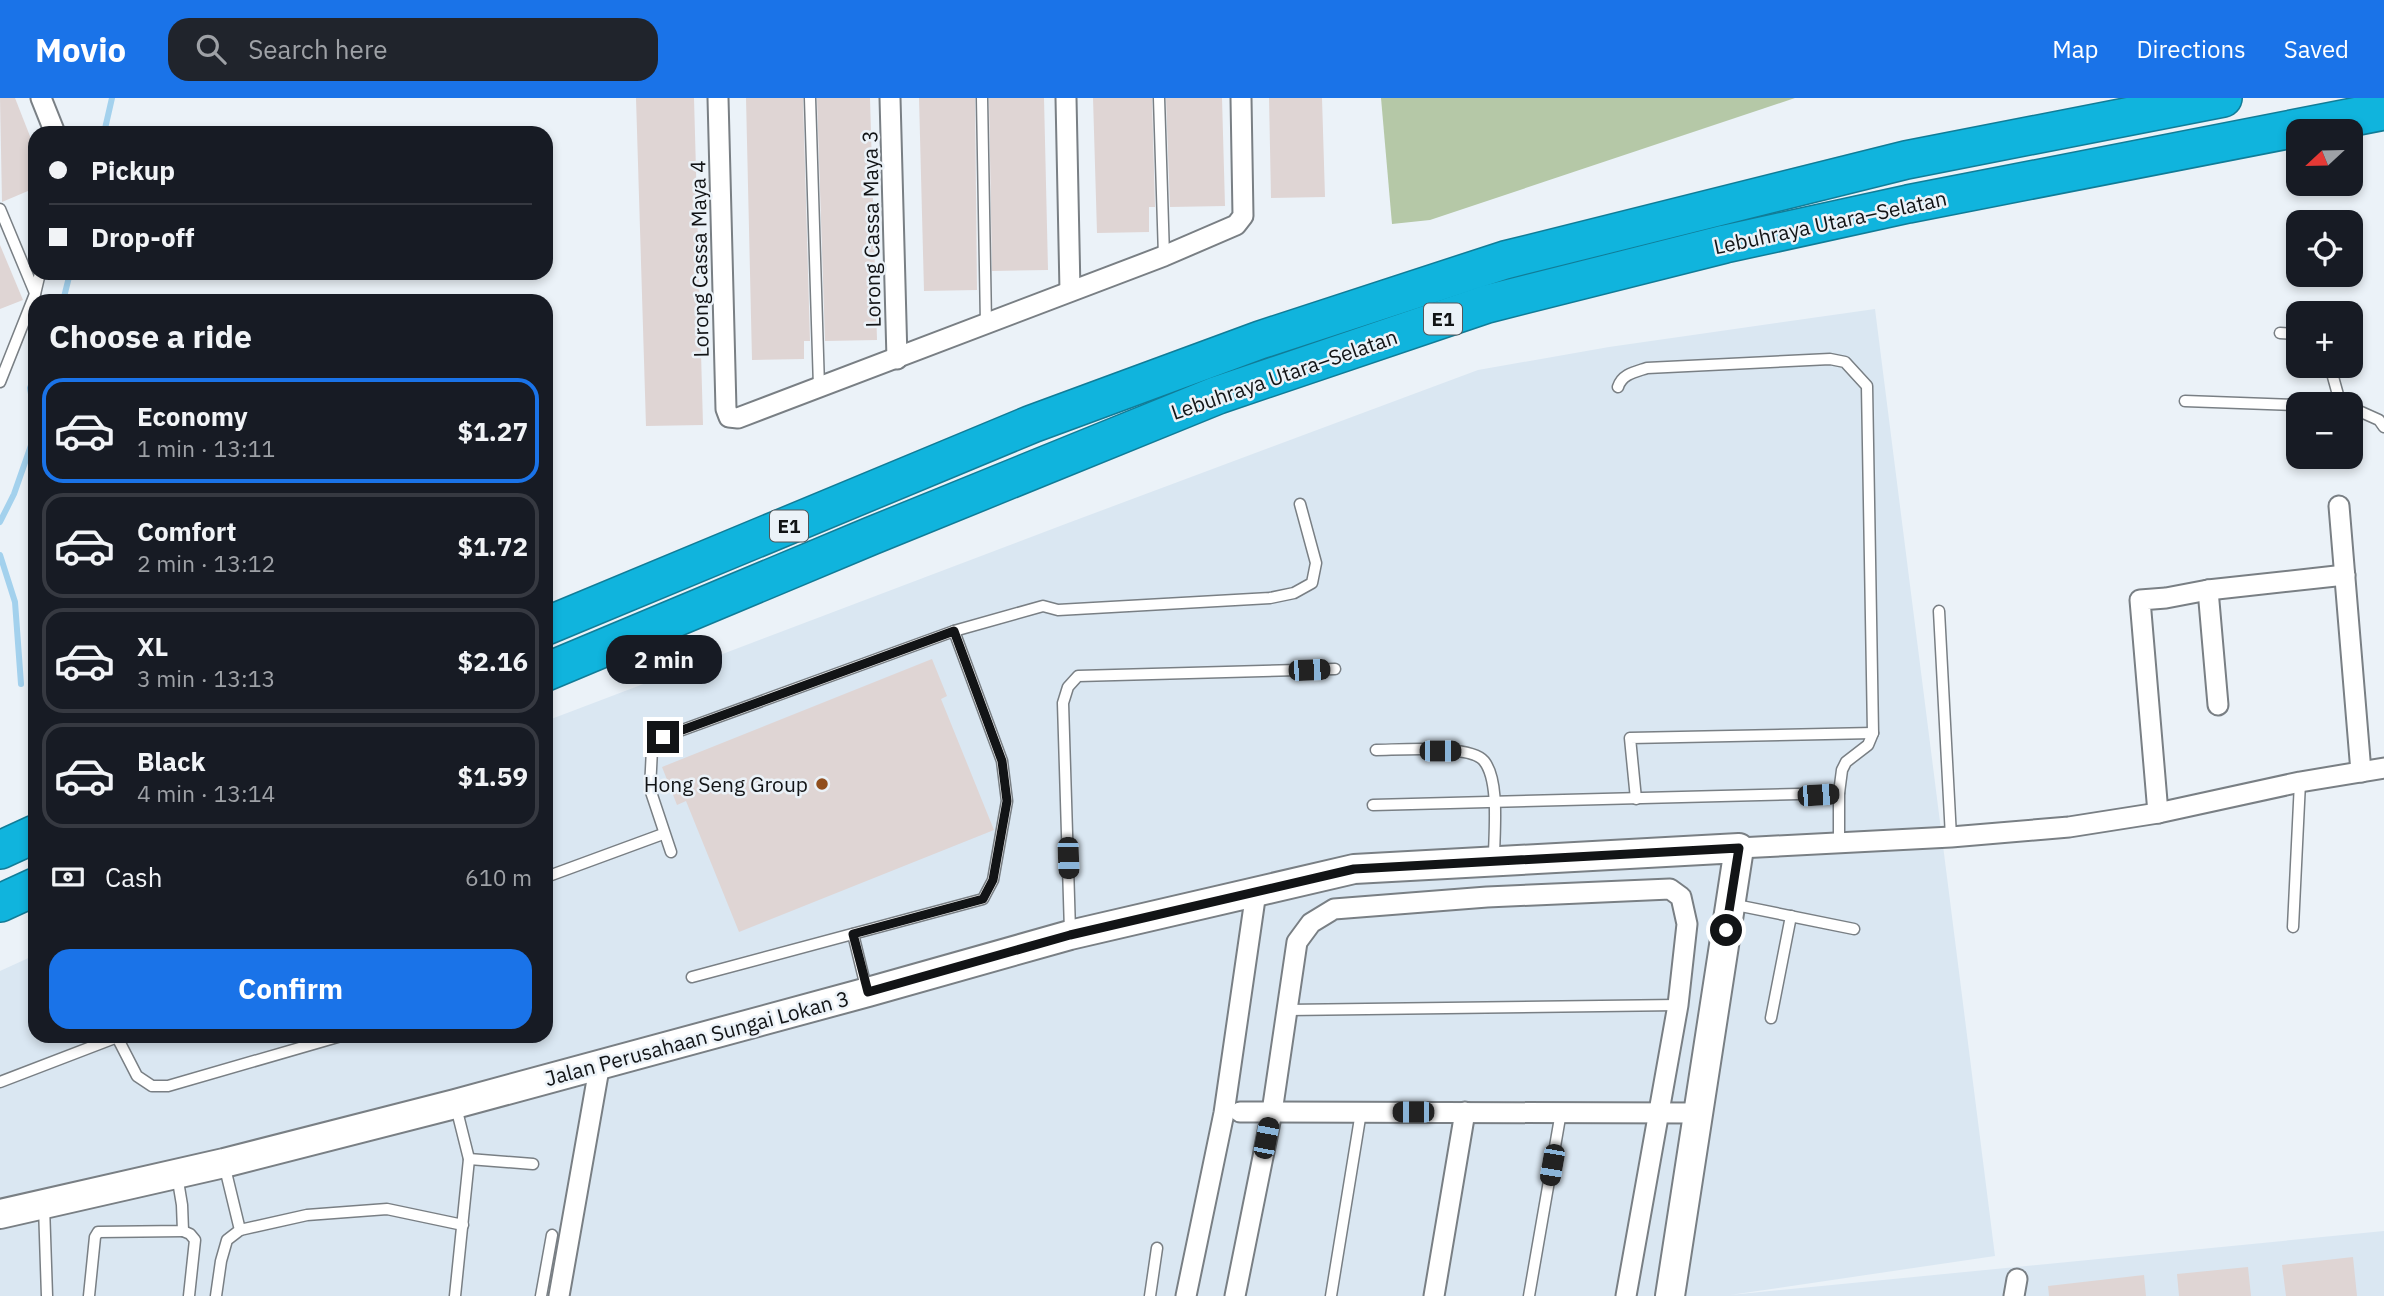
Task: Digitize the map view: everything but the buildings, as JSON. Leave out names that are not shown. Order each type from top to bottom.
[{"type":"highway","name":"Lebuhraya Utara–Selatan","points":[[553,623],[1032,424],[1260,341],[1505,260],[1906,160],[2223,98]]},
{"type":"highway","name":"Lebuhraya Utara–Selatan","points":[[553,669],[858,541],[1218,395],[1487,304],[1725,244],[1908,204],[2384,111]]},
{"type":"highway","points":[[0,844],[28,835]]},
{"type":"highway","points":[[0,850],[28,836]]},
{"type":"highway","points":[[0,903],[28,890]]},
{"type":"main road","name":"Jalan Perusahaan Sungai Lokan 3","points":[[0,1213],[177,1175],[455,1104],[1070,935],[1354,869],[1739,848]]},
{"type":"main road","points":[[1670,1296],[1696,1112],[1739,848]]},
{"type":"street","points":[[41,98],[52,126]]},
{"type":"street","name":"Lorong Cassa Maya 4","points":[[718,98],[726,408],[729,417],[737,418],[820,388]]},
{"type":"street","name":"Lorong Cassa Maya 3","points":[[890,98],[897,359]]},
{"type":"street","points":[[1066,98],[1070,291]]},
{"type":"street","points":[[820,388],[1164,256],[1236,225],[1243,216],[1241,98]]},
{"type":"street","points":[[2339,506],[2361,772]]},
{"type":"street","points":[[2158,813],[2140,600],[2345,575]]},
{"type":"street","points":[[2208,590],[2218,705]]},
{"type":"street","points":[[1739,848],[1951,837],[2069,827],[2158,813],[2300,782],[2384,768]]},
{"type":"street","points":[[1235,1296],[1272,1112],[1297,942],[1311,923],[1334,909],[1487,897],[1670,889],[1681,897],[1687,925],[1678,1005],[1626,1296]]},
{"type":"street","points":[[1186,1296],[1232,1112],[1256,892]]},
{"type":"street","points":[[559,1296],[600,1063]]},
{"type":"street","points":[[1232,1112],[1696,1112]]},
{"type":"street","points":[[1434,1296],[1465,1112]]},
{"type":"lane","points":[[810,98],[820,388]]},
{"type":"lane","points":[[982,98],[986,324]]},
{"type":"lane","points":[[1159,98],[1164,256]]},
{"type":"lane","points":[[0,209],[28,277]]},
{"type":"lane","points":[[29,280],[35,294]]},
{"type":"lane","points":[[35,294],[38,280]]},
{"type":"lane","points":[[0,382],[28,312]]},
{"type":"lane","points":[[2280,332],[2286,333]]},
{"type":"lane","points":[[1618,387],[1620,380],[1629,374],[1647,368],[1830,359],[1845,362],[1867,386],[1873,733],[1868,745],[1846,762],[1842,770],[1839,843]]},
{"type":"lane","points":[[2185,401],[2286,404]]},
{"type":"lane","points":[[2363,413],[2379,421],[2384,427]]},
{"type":"lane","points":[[671,852],[650,789],[652,749],[663,737],[954,631],[1043,607],[1058,610],[1270,598],[1294,593],[1312,583],[1316,563],[1300,504]]},
{"type":"lane","points":[[1939,611],[1951,837]]},
{"type":"lane","points":[[692,977],[983,899],[993,880],[1007,801],[1002,761],[954,631]]},
{"type":"lane","points":[[1070,935],[1063,703],[1068,687],[1079,676],[1335,669]]},
{"type":"lane","points":[[1636,799],[1630,738],[1873,733]]},
{"type":"lane","points":[[1376,750],[1461,751],[1477,755],[1485,761],[1492,782],[1494,803],[1494,860]]},
{"type":"lane","points":[[2293,927],[2300,782]]},
{"type":"lane","points":[[1373,805],[1839,793]]},
{"type":"lane","points":[[553,874],[663,834]]},
{"type":"lane","points":[[1730,904],[1854,929]]},
{"type":"lane","points":[[1771,1018],[1791,916]]},
{"type":"lane","points":[[853,934],[868,992]]},
{"type":"lane","points":[[1287,1010],[1678,1005]]},
{"type":"lane","points":[[0,1082],[103,1043]]},
{"type":"lane","points":[[122,1043],[138,1076],[152,1086],[168,1086],[317,1043]]},
{"type":"lane","points":[[455,1104],[469,1159],[455,1296]]},
{"type":"lane","points":[[1331,1296],[1361,1112]]},
{"type":"lane","points":[[1529,1296],[1561,1112]]},
{"type":"lane","points":[[469,1159],[533,1164]]},
{"type":"lane","points":[[224,1163],[240,1230]]},
{"type":"lane","points":[[177,1175],[183,1231]]},
{"type":"lane","points":[[44,1204],[47,1296]]},
{"type":"lane","points":[[216,1296],[227,1240],[240,1230],[307,1215],[387,1209],[463,1224]]},
{"type":"lane","points":[[89,1296],[95,1237],[98,1232],[183,1231],[195,1240],[189,1296]]},
{"type":"lane","points":[[541,1296],[552,1235]]},
{"type":"lane","points":[[1150,1296],[1157,1248]]},
{"type":"shaded area","points":[[1875,309],[1995,1256],[1730,1295],[2384,1231],[2384,1296],[0,1296],[0,971],[28,958],[28,1043],[553,1043],[553,718],[1478,370],[1609,347]]},
{"type":"green space","points":[[1381,98],[1795,98],[1430,220],[1392,224]]},
{"type":"waterway","points":[[106,126],[112,98]]},
{"type":"waterway","points":[[65,294],[68,280]]},
{"type":"waterway","points":[[0,522],[14,494],[28,454]]},
{"type":"waterway","points":[[0,555],[15,602],[21,684]]},
{"type":"place","name":"Hong Seng Group","points":[[822,784]]},
{"type":"route","points":[[663,737],[954,631],[1002,761],[1007,801],[993,880],[983,899],[853,934],[868,992],[1070,935],[1354,869],[1739,848],[1726,930]]}]
